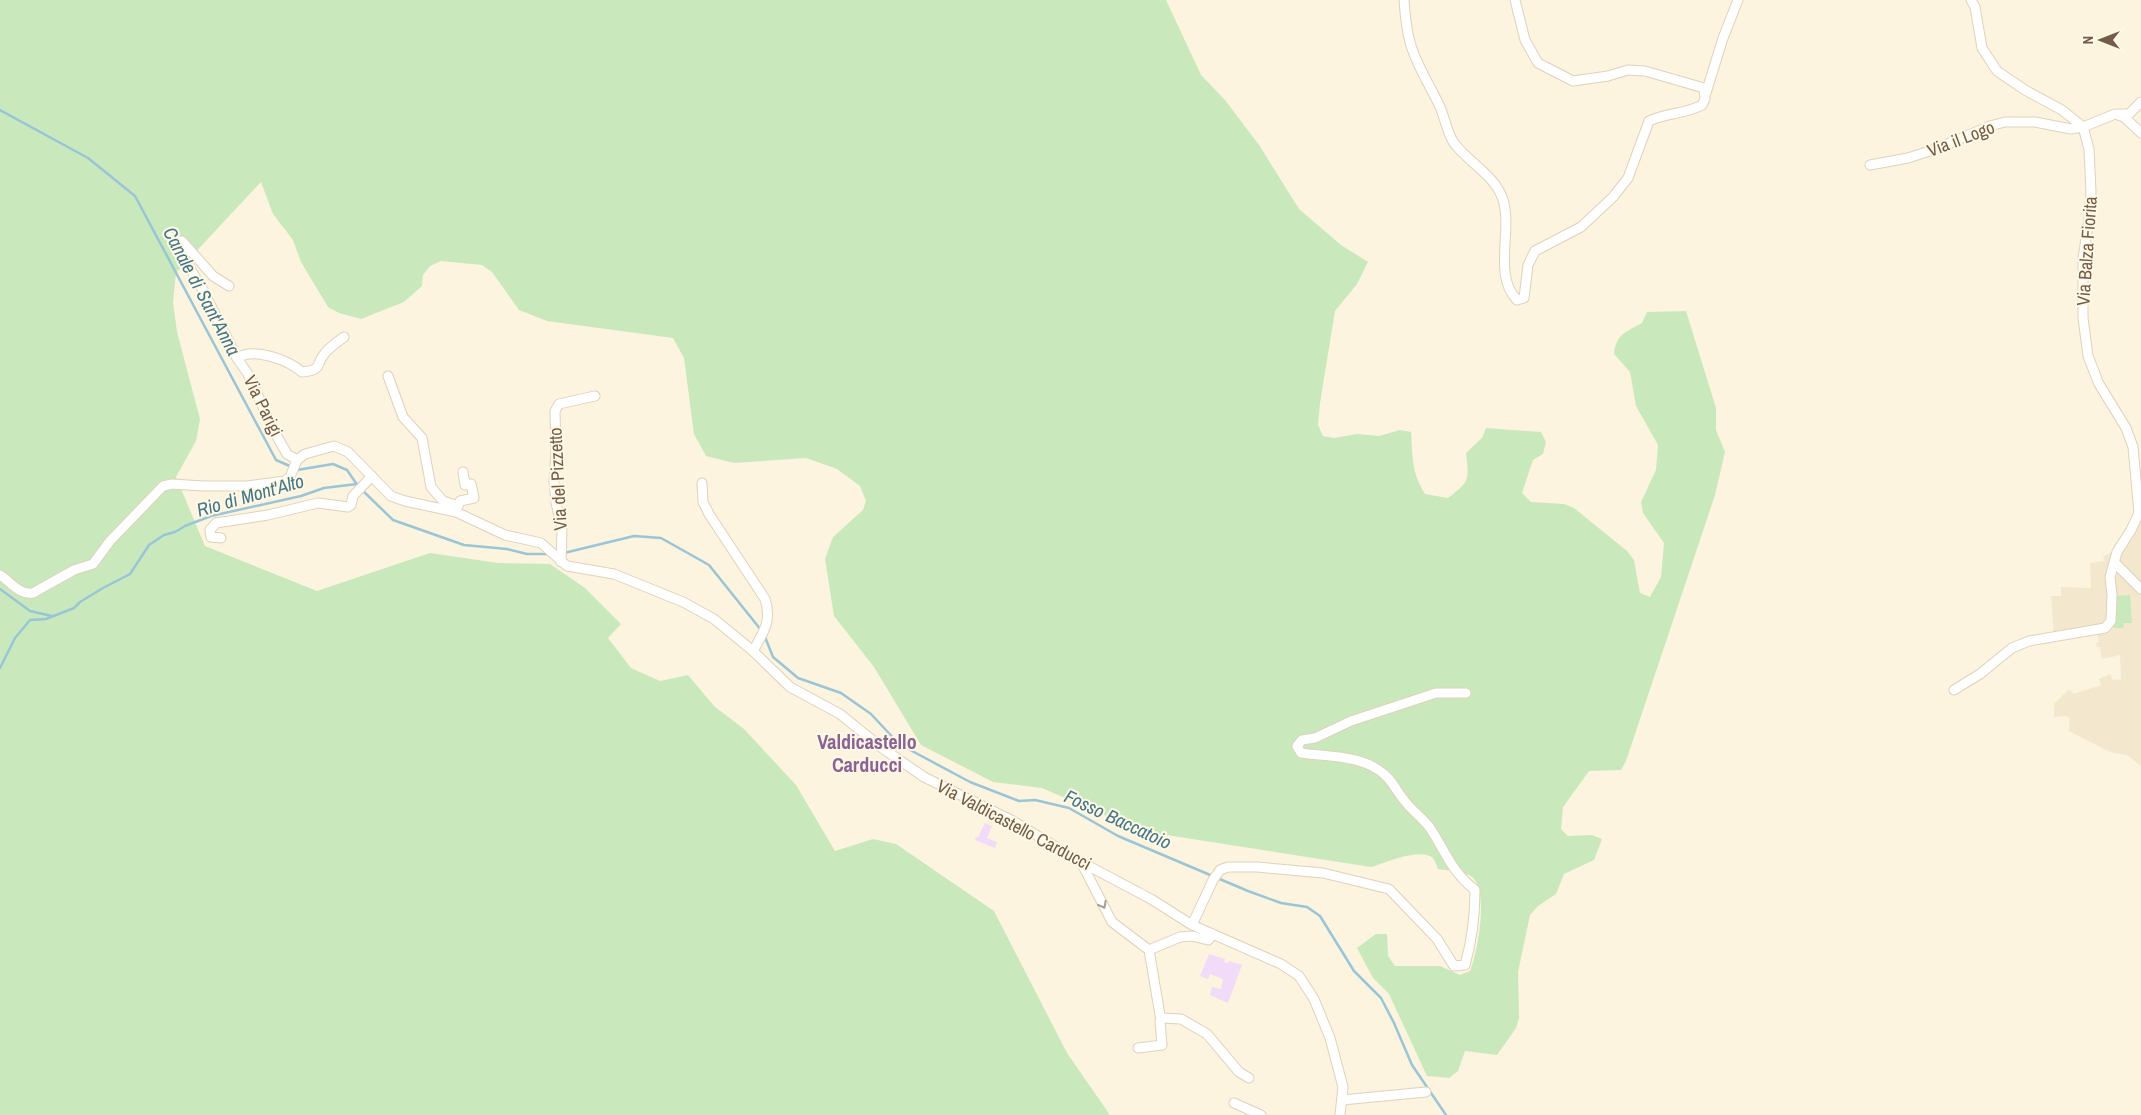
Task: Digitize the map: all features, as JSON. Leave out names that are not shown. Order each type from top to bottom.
[{"type":"street","points":[[1404,0],[1410,43],[1453,141],[1487,175],[1502,197],[1505,222],[1504,267],[1511,294],[1517,300],[1524,298],[1528,265],[1535,251],[1581,227],[1613,197],[1628,178],[1649,121],[1702,105],[1705,90],[1738,0]]},
{"type":"street","points":[[1515,0],[1525,40],[1538,63],[1573,81],[1608,76],[1628,70],[1645,71],[1705,90]]},
{"type":"street","points":[[1971,0],[1975,7],[1982,48],[1996,71],[2025,90],[2062,110],[2083,127],[2115,114],[2129,114],[2141,102]]},
{"type":"street","points":[[2115,114],[2124,118],[2141,133]]},
{"type":"street","name":"Via il Logo","points":[[1870,165],[1908,158],[2005,122],[2035,122],[2071,129],[2083,127]]},
{"type":"street","name":"Via Balza Fiorita","points":[[1954,690],[1980,674],[2012,648],[2020,644],[2043,637],[2105,628],[2111,621],[2112,595],[2110,577],[2116,563],[2117,552],[2139,513],[2133,447],[2126,428],[2099,384],[2088,356],[2083,318],[2083,258],[2090,220],[2091,192],[2090,149],[2083,127]]},
{"type":"street","name":"Via Parigi","points":[[229,286],[223,284],[208,271],[182,241],[173,239],[216,313],[237,358],[248,374],[274,431],[287,454],[297,462]]},
{"type":"street","points":[[237,358],[244,353],[259,354],[296,366],[302,372],[306,372],[320,366],[322,355],[344,337]]},
{"type":"street","points":[[388,376],[403,418],[422,438],[431,486],[443,501],[456,509],[460,501],[474,498],[471,484],[465,485],[463,472]]},
{"type":"street","name":"Via del Pizzetto","points":[[561,562],[560,539],[562,528],[556,503],[554,481],[556,452],[554,410],[559,404],[595,396]]},
{"type":"street","name":"Via Valdicastello Carducci","points":[[297,462],[305,454],[320,448],[334,446],[348,452],[370,478],[391,496],[405,501],[456,509],[505,535],[541,544],[567,566],[614,574],[683,602],[714,619],[753,651],[790,687],[840,714],[882,748],[924,777],[1012,820],[1081,862],[1151,899],[1192,925],[1281,964],[1300,976],[1321,1013],[1330,1038],[1343,1087],[1340,1115]]},
{"type":"street","points":[[0,575],[20,591],[27,594],[33,593],[74,570],[93,564],[110,541],[163,486],[172,484],[203,486],[256,485],[285,481],[297,462]]},
{"type":"street","points":[[221,538],[211,537],[210,530],[216,524],[318,503],[348,507],[353,496],[370,478]]},
{"type":"street","points":[[702,483],[703,502],[709,514],[765,599],[769,610],[767,624],[753,651]]},
{"type":"street","points":[[2116,563],[2141,588]]},
{"type":"street","points":[[1192,925],[1215,877],[1228,868],[1285,868],[1323,873],[1388,889],[1437,939],[1454,966],[1465,965],[1471,944],[1475,912],[1475,890],[1461,879],[1449,863],[1430,827],[1404,801],[1386,776],[1374,767],[1340,756],[1301,753],[1297,746],[1302,740],[1315,738],[1351,721],[1436,693],[1466,693]]},
{"type":"street","points":[[1081,862],[1112,922],[1149,950],[1158,1012],[1162,1018]]},
{"type":"street","points":[[1149,950],[1180,937],[1192,936],[1208,940],[1213,934]]},
{"type":"street","points":[[1138,1048],[1162,1045],[1160,1021],[1162,1018]]},
{"type":"street","points":[[1162,1018],[1181,1019],[1207,1034],[1239,1072],[1249,1078]]},
{"type":"street","points":[[1342,1100],[1426,1092]]},
{"type":"street","points":[[1234,1103],[1261,1115]]},
{"type":"shaded area","points":[[2141,513],[2141,766],[2127,755],[2110,752],[2069,731],[2070,718],[2065,716],[2054,717],[2054,704],[2067,691],[2070,690],[2074,694],[2101,685],[2099,679],[2110,674],[2113,680],[2121,679],[2120,655],[2102,659],[2100,647],[2097,647],[2096,643],[2099,642],[2097,631],[2054,636],[2051,596],[2061,596],[2061,587],[2091,588],[2090,563],[2105,561],[2103,557],[2115,550]]},
{"type":"shaded area","points":[[985,823],[992,826],[987,838],[997,842],[995,848],[975,840]]},
{"type":"shaded area","points":[[1209,954],[1225,959],[1224,962],[1228,963],[1229,961],[1242,965],[1228,1003],[1210,995],[1212,987],[1221,989],[1223,979],[1210,974],[1208,979],[1200,976]]},
{"type":"green space","points":[[0,0],[1166,0],[1201,75],[1225,100],[1259,145],[1299,209],[1341,245],[1368,262],[1357,284],[1335,311],[1320,403],[1318,425],[1323,436],[1334,438],[1357,434],[1379,436],[1400,430],[1411,432],[1415,471],[1420,486],[1425,494],[1448,498],[1461,488],[1464,483],[1468,469],[1466,453],[1482,438],[1486,428],[1541,432],[1546,442],[1543,454],[1533,460],[1522,493],[1531,502],[1564,504],[1574,508],[1627,551],[1634,560],[1640,593],[1650,597],[1661,577],[1664,543],[1643,513],[1641,502],[1656,470],[1658,445],[1636,406],[1630,372],[1614,354],[1617,342],[1623,334],[1642,323],[1647,312],[1686,311],[1716,408],[1716,430],[1725,452],[1715,495],[1626,761],[1621,770],[1589,771],[1563,807],[1561,829],[1568,836],[1592,835],[1602,839],[1594,860],[1564,874],[1556,894],[1538,906],[1530,915],[1518,972],[1519,1018],[1516,1028],[1497,1055],[1465,1051],[1458,1071],[1449,1078],[1427,1076],[1389,994],[1373,978],[1357,948],[1376,934],[1387,934],[1388,956],[1395,966],[1440,966],[1460,975],[1470,971],[1479,937],[1481,908],[1477,884],[1469,875],[1438,869],[1433,858],[1427,855],[1411,855],[1371,867],[1141,831],[1042,788],[993,782],[921,745],[874,667],[834,616],[825,559],[833,537],[863,510],[866,501],[860,486],[837,469],[806,458],[734,463],[706,456],[694,434],[684,358],[673,338],[547,321],[519,310],[492,272],[482,265],[441,261],[430,266],[423,275],[422,286],[404,302],[361,319],[339,313],[328,307],[301,262],[293,240],[273,214],[261,182],[176,273],[173,302],[177,332],[200,419],[196,441],[176,477],[205,546],[317,591],[430,553],[498,563],[550,564],[585,588],[621,624],[608,638],[631,668],[660,681],[688,675],[714,706],[744,729],[796,785],[835,851],[873,839],[896,844],[994,911],[1067,1053],[1110,1115],[0,1115]]},
{"type":"green space","points":[[2130,595],[2132,623],[2124,623],[2123,628],[2114,628],[2113,596]]},
{"type":"waterway","name":"Canale di Sant'Anna","points":[[0,110],[88,158],[135,196],[276,460],[292,467]]},
{"type":"waterway","name":"Canale di Sant'Anna","points":[[297,470],[333,464],[347,470],[358,486]]},
{"type":"waterway","name":"Rio di Mont'Alto","points":[[0,668],[15,638],[30,620],[46,619],[74,608],[80,602],[103,588],[130,574],[149,545],[164,535],[211,516],[301,496],[324,488],[357,484]]},
{"type":"waterway","name":"Fosso Baccatoio","points":[[362,490],[393,520],[464,545],[507,549],[527,554],[549,554]]},
{"type":"waterway","name":"Fosso Baccatoio","points":[[564,553],[634,536],[661,538],[709,565],[761,630]]},
{"type":"waterway","points":[[0,589],[30,611],[52,616]]},
{"type":"waterway","name":"Fosso Baccatoio","points":[[765,637],[773,657],[798,678],[841,693],[871,714],[899,744],[970,782],[1019,801],[1035,800],[1069,808],[1118,836],[1248,891],[1281,903],[1307,907],[1320,916],[1354,971],[1381,998],[1412,1065],[1446,1115]]},
{"type":"district","name":"Valdicastello Carducci","points":[[867,754]]}]
